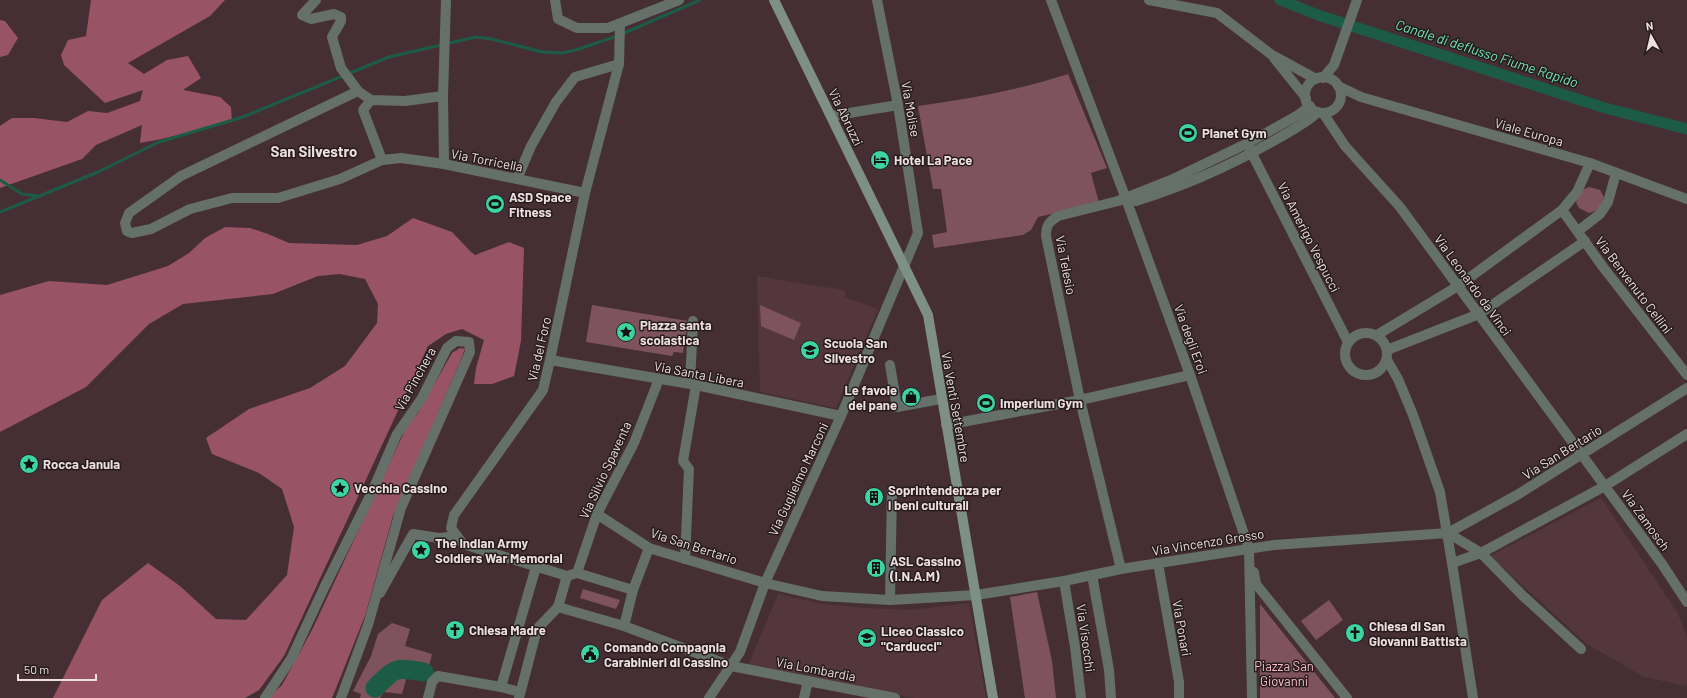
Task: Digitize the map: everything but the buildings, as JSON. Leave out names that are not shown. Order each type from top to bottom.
[{"type":"main road","name":"Via Abruzzi","points":[[774,0],[904,268]]},
{"type":"main road","name":"Via Venti Settembre","points":[[904,268],[928,315],[941,399],[993,698]]},
{"type":"street","points":[[316,0],[302,15],[311,19],[334,14],[341,17],[341,21],[332,38],[341,68],[350,78],[358,91],[371,100],[405,101],[443,96]]},
{"type":"street","points":[[444,164],[443,96],[446,0]]},
{"type":"street","points":[[555,0],[558,19],[577,28],[608,28],[679,0]]},
{"type":"street","name":"Via Molise","points":[[877,0],[898,105],[918,233],[904,268]]},
{"type":"street","name":"Via degli Eroi","points":[[1051,0],[1127,201],[1190,375],[1249,549],[1252,698]]},
{"type":"street","points":[[1149,0],[1217,13],[1272,55],[1336,84]]},
{"type":"street","points":[[1272,55],[1308,102],[1320,113],[1334,110],[1339,102],[1340,90],[1336,84],[1334,65],[1355,4]]},
{"type":"street","name":"Via del Foro","points":[[457,536],[451,528],[454,515],[543,390],[586,193],[618,64],[620,24]]},
{"type":"street","points":[[517,179],[531,146],[556,102],[576,77],[618,64]]},
{"type":"street","points":[[1308,102],[1308,87],[1334,65]]},
{"type":"street","name":"Viale Europa","points":[[1336,84],[1361,97],[1590,163],[1687,199]]},
{"type":"street","name":"Via Torricella","points":[[358,91],[181,176],[129,213],[125,224],[127,231],[132,233],[151,229],[190,209],[232,198],[278,198],[340,179],[382,160],[401,158],[444,164],[586,193]]},
{"type":"street","name":"Viale Europa","points":[[1339,102],[1361,97]]},
{"type":"street","points":[[371,100],[363,110],[382,160]]},
{"type":"street","name":"Via Telesio","points":[[1127,201],[1247,144],[1298,115],[1308,102]]},
{"type":"street","name":"Via Leonardo da Vinci","points":[[1338,136],[1334,116],[1339,102]]},
{"type":"street","points":[[831,116],[898,105]]},
{"type":"street","name":"Via Telesio","points":[[1121,569],[1080,400],[1046,236],[1046,226],[1058,216],[1176,189],[1252,154],[1320,113]]},
{"type":"street","name":"Via Leonardo da Vinci","points":[[1320,113],[1400,207],[1582,455]]},
{"type":"street","name":"Via Amerigo Vespucci","points":[[1247,144],[1348,342]]},
{"type":"street","points":[[1377,335],[1458,286],[1562,210],[1577,192],[1590,163]]},
{"type":"street","points":[[1578,231],[1600,214],[1608,202],[1616,173]]},
{"type":"street","name":"Via Benvenuto Cellini","points":[[1562,210],[1687,375]]},
{"type":"street","points":[[1473,698],[1448,533],[1440,492],[1430,462],[1398,379],[1387,355],[1382,339],[1377,335],[1364,332],[1352,338],[1348,342],[1345,355],[1346,361],[1354,371],[1360,374],[1374,374],[1379,370],[1387,355],[1479,314],[1584,241]]},
{"type":"street","name":"Via Guglielmo Marconi","points":[[709,698],[740,652],[765,583],[841,416],[904,268]]},
{"type":"street","points":[[685,559],[689,469],[683,461],[693,385],[693,321]]},
{"type":"street","name":"Via Pinchera","points":[[265,698],[291,659],[324,588],[372,492],[397,434],[422,398],[447,348],[456,341],[469,342],[470,352],[401,508],[368,625],[341,698]]},
{"type":"street","name":"Via Santa Libera","points":[[550,360],[693,385],[841,416]]},
{"type":"street","points":[[890,365],[897,408],[941,399]]},
{"type":"street","points":[[946,425],[1080,400],[1190,375]]},
{"type":"street","name":"Via Silvio Spaventa","points":[[558,607],[597,514],[634,443],[659,379]]},
{"type":"street","name":"Via San Bertario","points":[[1448,533],[1517,496],[1687,388]]},
{"type":"street","points":[[1452,563],[1481,553],[1605,486],[1687,434]]},
{"type":"street","name":"Via Zamosch","points":[[1582,455],[1687,602]]},
{"type":"street","points":[[890,600],[892,491]]},
{"type":"street","name":"Via San Bertario","points":[[597,514],[649,548],[765,583],[822,596],[890,600]]},
{"type":"street","points":[[1448,533],[1481,553],[1522,595],[1581,649]]},
{"type":"street","name":"Via Vincenzo Grosso","points":[[890,600],[976,596],[1064,581],[1121,569],[1274,545],[1448,533]]},
{"type":"street","points":[[374,602],[413,534],[439,538],[457,536],[463,544],[536,567],[633,590]]},
{"type":"street","points":[[624,626],[633,590],[649,548]]},
{"type":"street","points":[[1249,549],[1256,584],[1347,698]]},
{"type":"street","name":"Via Ponari","points":[[1158,563],[1179,682],[1179,698]]},
{"type":"street","points":[[501,687],[536,567]]},
{"type":"street","points":[[1092,575],[1108,662],[1111,698]]},
{"type":"street","name":"Via Visocchi","points":[[1064,581],[1075,647],[1080,698]]},
{"type":"street","points":[[1250,592],[1256,584]]},
{"type":"street","points":[[428,698],[432,682],[438,676],[501,687],[519,695],[537,630],[558,607]]},
{"type":"street","name":"Via Lombardia","points":[[558,607],[624,626],[731,666],[894,698]]},
{"type":"street","points":[[804,698],[808,681]]},
{"type":"shaded area","points":[[91,0],[225,0],[210,16],[128,63],[144,74],[167,60],[188,56],[201,78],[183,90],[220,97],[231,107],[232,122],[140,143],[142,125],[96,145],[82,159],[0,188],[0,126],[12,118],[34,118],[67,122],[88,111],[107,113],[140,101],[143,90],[105,103],[64,65],[61,55],[68,40],[86,36]]},
{"type":"shaded area","points":[[0,20],[5,21],[18,38],[8,55],[0,57]]},
{"type":"shaded area","points":[[413,218],[452,232],[475,255],[509,242],[524,248],[521,341],[514,376],[492,384],[474,384],[476,368],[484,340],[462,329],[446,334],[428,346],[284,656],[259,690],[245,698],[53,698],[102,600],[148,563],[180,586],[216,619],[246,620],[287,575],[294,527],[282,489],[259,473],[212,454],[206,438],[249,409],[310,388],[345,366],[377,323],[378,304],[365,279],[340,274],[318,276],[273,294],[183,304],[149,324],[86,387],[0,432],[0,295],[49,281],[107,285],[168,266],[189,253],[205,238],[225,227],[250,228],[289,243],[357,245],[387,236]]},
{"type":"shaded area","name":"Scuola San Silvestro","points":[[757,276],[845,291],[845,297],[878,309],[836,408],[760,392]]},
{"type":"shaded area","points":[[460,348],[465,349],[460,362],[393,516],[365,616],[332,698],[268,698],[282,685],[313,628],[407,426],[418,413],[452,353]]},
{"type":"shaded area","points":[[1601,498],[1678,614],[1687,638],[1687,686],[1644,677],[1587,644],[1490,556]]},
{"type":"shaded area","name":"Liceo Classico \"Carducci\"","points":[[778,594],[821,604],[865,608],[913,610],[969,603],[986,698],[915,698],[809,679],[748,666]]},
{"type":"green space","points":[[1068,74],[1107,168],[1091,173],[1099,203],[1038,217],[1031,230],[1023,235],[934,248],[932,235],[947,232],[941,189],[933,189],[918,106],[994,93],[1031,85]]},
{"type":"green space","points":[[1589,187],[1600,190],[1604,197],[1601,209],[1589,213],[1579,208],[1576,202],[1580,191]]},
{"type":"green space","points":[[592,305],[688,321],[683,353],[674,352],[672,356],[586,342]]},
{"type":"green space","points":[[760,305],[801,323],[794,340],[761,326]]},
{"type":"green space","points":[[583,589],[620,600],[616,609],[580,598]]},
{"type":"green space","points":[[1037,592],[1052,661],[1056,698],[1025,698],[1010,597]]},
{"type":"green space","points":[[1329,600],[1343,620],[1316,640],[1301,621]]},
{"type":"green space","name":"Piazza San Giovanni","points":[[1260,604],[1335,698],[1260,698]]},
{"type":"green space","points":[[392,623],[410,629],[405,646],[432,654],[426,680],[407,676],[402,694],[384,692],[380,698],[360,698],[361,694],[353,691],[371,656],[378,634]]},
{"type":"waterway","points":[[622,34],[700,0]]},
{"type":"waterway","name":"Canale di deflusso Fiume Rapido","points":[[1280,0],[1318,15],[1605,108],[1687,129]]},
{"type":"waterway","points":[[0,212],[98,172],[159,142],[243,117],[389,57],[476,37],[492,39],[542,52],[562,53],[576,50],[617,36]]},
{"type":"waterway","points":[[0,180],[22,194],[40,196]]},
{"type":"waterway","points":[[375,688],[387,676],[396,670],[407,669],[424,672]]},
{"type":"place","name":"Planet Gym","points":[[1188,133]]},
{"type":"place","name":"Hotel La Pace","points":[[880,160]]},
{"type":"place","name":"ASD Space Fitness","points":[[495,204]]},
{"type":"place","name":"Piazza santa scolastica","points":[[626,332]]},
{"type":"place","name":"Scuola San Silvestro","points":[[810,350]]},
{"type":"place","name":"Le favole del pane","points":[[911,397]]},
{"type":"place","name":"Imperium Gym","points":[[986,403]]},
{"type":"place","name":"Rocca Janula","points":[[29,464]]},
{"type":"place","name":"Vecchia Cassino","points":[[340,488]]},
{"type":"place","name":"Soprintendenza per i beni culturali","points":[[874,497]]},
{"type":"place","name":"The Indian Army Soldiers War Memorial","points":[[421,550]]},
{"type":"place","name":"ASL Cassino (I.N.A.M)","points":[[876,568]]},
{"type":"place","name":"Chiesa Madre","points":[[455,630]]},
{"type":"place","name":"Chiesa di San Giovanni Battista","points":[[1355,633]]},
{"type":"place","name":"Liceo Classico \"Carducci\"","points":[[867,638]]},
{"type":"place","name":"Comando Compagnia Carabinieri di Cassino","points":[[590,654]]},
{"type":"district","name":"San Silvestro","points":[[314,151]]}]
